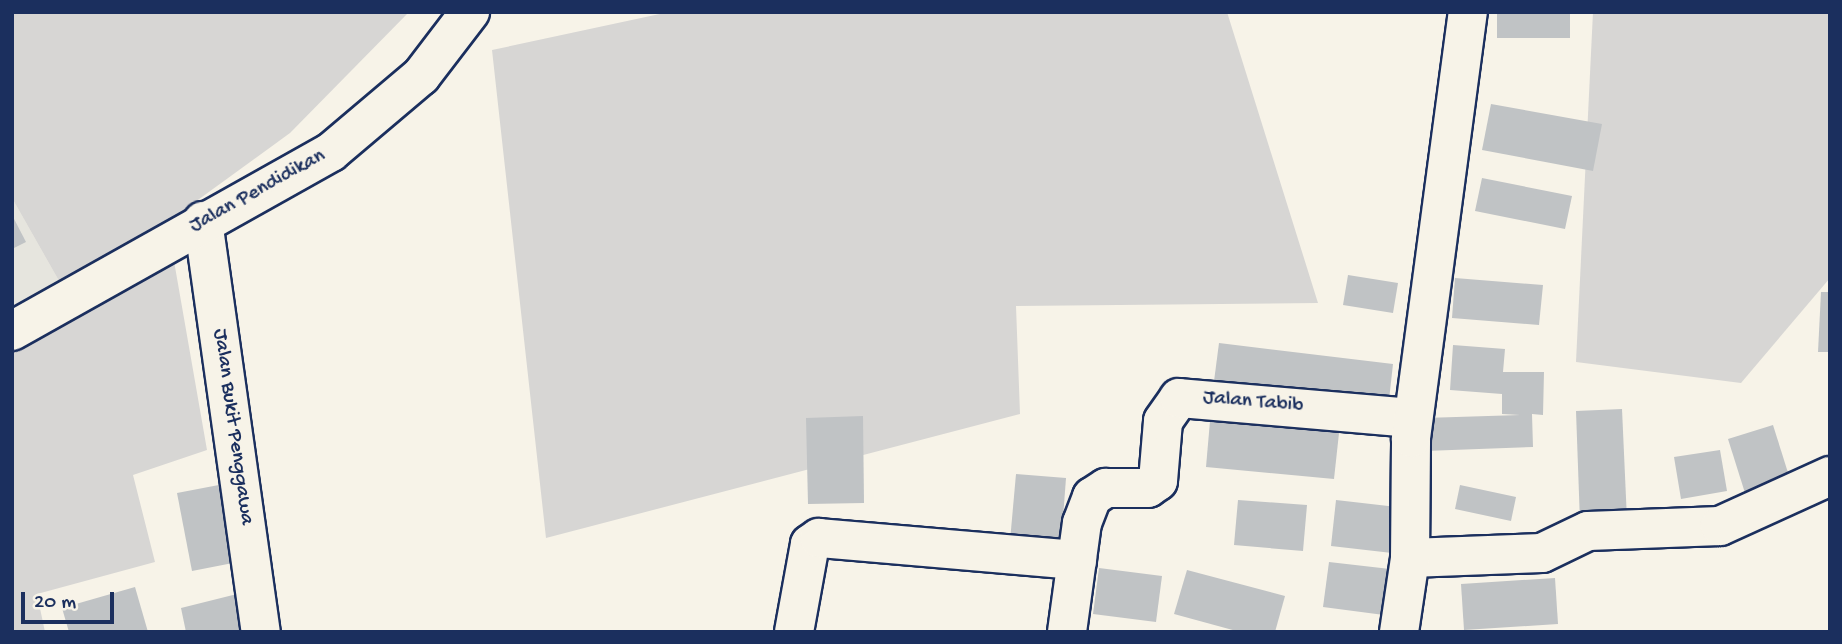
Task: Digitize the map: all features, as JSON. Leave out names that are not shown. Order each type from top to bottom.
[{"type":"street","name":"Jalan Pendidikan","points":[[12,331],[331,152],[421,76],[470,12]]},
{"type":"street","points":[[1399,632],[1410,558],[1413,418],[1468,12]]},
{"type":"street","name":"Jalan Bukit Penggawa","points":[[203,222],[261,632]]},
{"type":"street","name":"Jalan Tabib","points":[[1067,632],[1082,523],[1092,497],[1105,488],[1148,488],[1158,481],[1163,421],[1178,398],[1413,418]]},
{"type":"street","points":[[1410,558],[1542,553],[1588,531],[1720,526],[1830,476]]},
{"type":"street","points":[[794,632],[810,544],[819,538],[1077,560]]},
{"type":"shaded area","points":[[12,12],[409,12],[290,133],[67,295],[12,198]]},
{"type":"shaded area","points":[[669,12],[1227,12],[1318,303],[1016,306],[1020,414],[546,538],[492,50]]},
{"type":"shaded area","points":[[1593,12],[1830,12],[1830,278],[1741,383],[1576,362]]},
{"type":"shaded area","points":[[12,198],[67,295],[12,325]]},
{"type":"shaded area","points":[[174,261],[207,450],[133,475],[155,562],[37,594],[45,632],[12,632],[12,349]]},
{"type":"building","points":[[1497,12],[1570,12],[1570,38],[1497,38]]},
{"type":"building","points":[[1491,104],[1602,124],[1593,171],[1482,150]]},
{"type":"building","points":[[1482,178],[1572,196],[1565,229],[1475,211]]},
{"type":"building","points":[[12,215],[26,242],[12,249]]},
{"type":"building","points":[[1348,275],[1398,283],[1393,313],[1343,305]]},
{"type":"building","points":[[1455,278],[1543,285],[1539,325],[1452,318]]},
{"type":"building","points":[[1821,292],[1830,292],[1830,352],[1818,352]]},
{"type":"building","points":[[1219,343],[1393,364],[1388,409],[1213,389]]},
{"type":"building","points":[[1453,345],[1505,349],[1503,372],[1544,372],[1543,415],[1532,414],[1533,447],[1425,451],[1424,418],[1520,415],[1502,414],[1502,394],[1450,390]]},
{"type":"building","points":[[1622,409],[1627,520],[1580,522],[1576,411]]},
{"type":"building","points":[[863,416],[864,503],[808,504],[806,418]]},
{"type":"building","points":[[1210,421],[1339,433],[1334,479],[1206,467]]},
{"type":"building","points":[[1773,425],[1790,479],[1745,493],[1728,439]]},
{"type":"building","points":[[1720,450],[1727,491],[1681,499],[1674,457]]},
{"type":"building","points":[[1016,474],[1066,478],[1061,545],[1010,541]]},
{"type":"building","points":[[224,484],[238,562],[192,571],[177,493]]},
{"type":"building","points":[[1460,485],[1516,497],[1511,521],[1455,509]]},
{"type":"building","points":[[1238,500],[1307,505],[1303,551],[1234,545]]},
{"type":"building","points":[[1336,500],[1397,507],[1392,553],[1331,546]]},
{"type":"building","points":[[1329,562],[1390,569],[1384,615],[1323,607]]},
{"type":"building","points":[[1099,568],[1162,576],[1156,622],[1093,614]]},
{"type":"building","points":[[1187,570],[1285,596],[1275,632],[1240,632],[1174,614]]},
{"type":"building","points":[[1555,578],[1558,624],[1464,630],[1461,584]]},
{"type":"building","points":[[135,587],[148,632],[69,632],[62,608]]},
{"type":"building","points":[[237,594],[246,632],[186,632],[181,608]]}]
